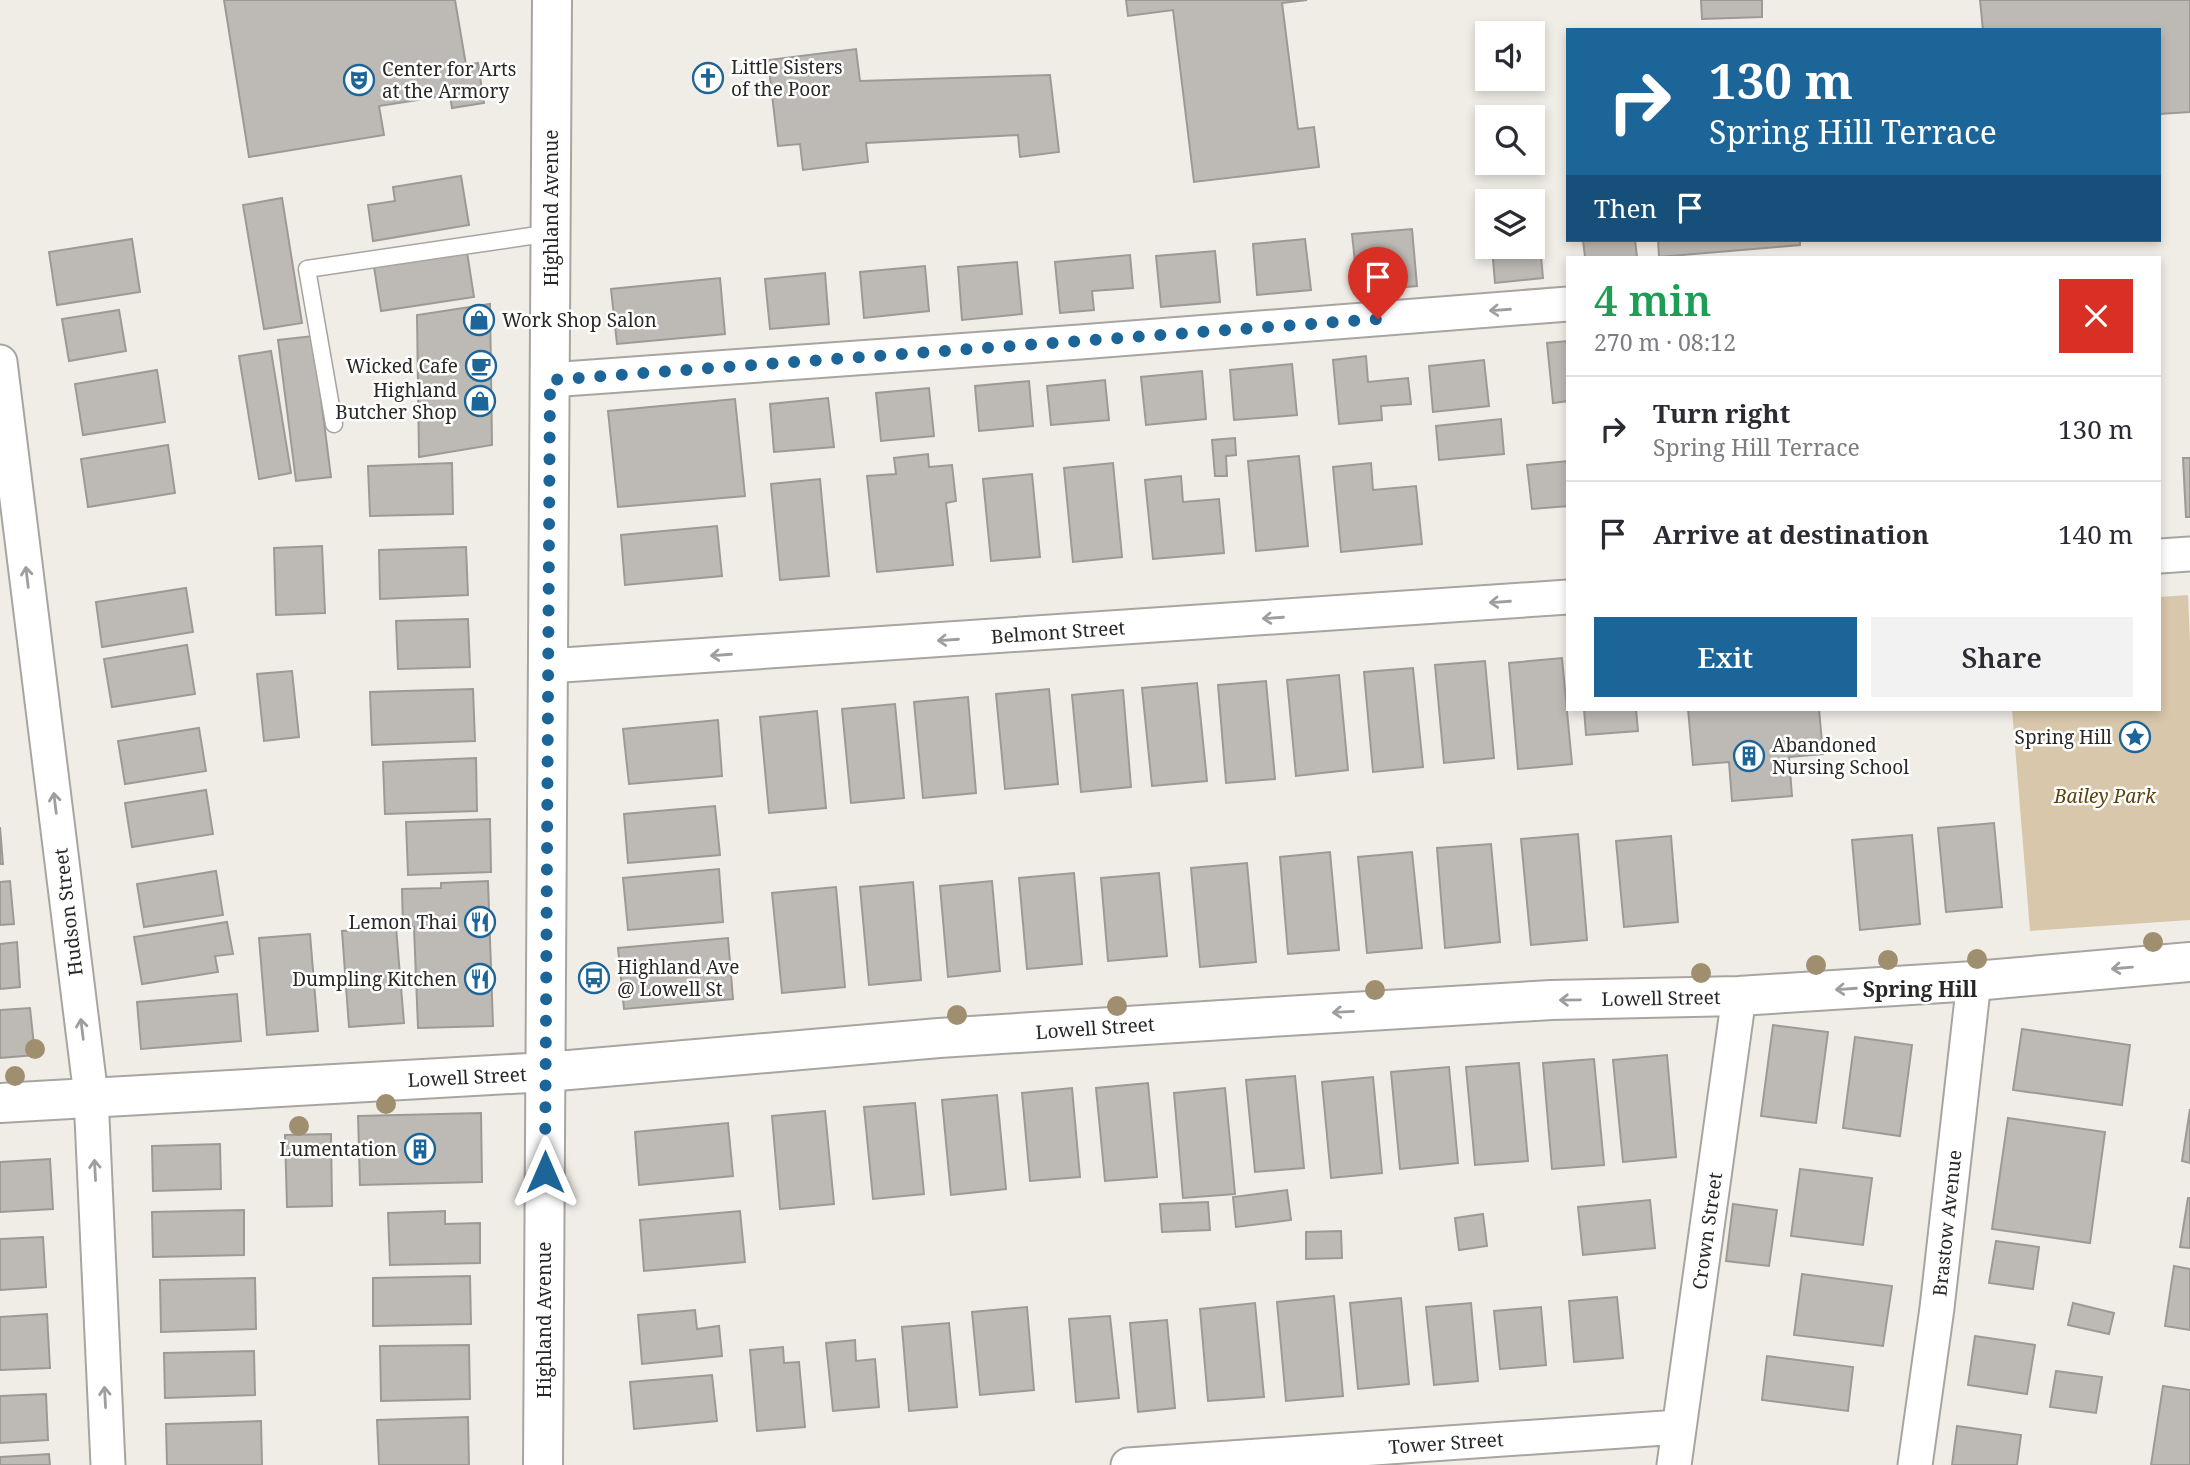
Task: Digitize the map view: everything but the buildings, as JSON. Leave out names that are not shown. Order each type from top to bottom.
[{"type":"street","name":"Highland Avenue","points":[[543,1465],[552,0]]},
{"type":"street","points":[[550,380],[1566,304]]},
{"type":"street","name":"Hudson Street","points":[[0,362],[91,1096],[108,1465]]},
{"type":"street","points":[[2161,556],[2190,554]]},
{"type":"street","name":"Belmont Street","points":[[548,666],[1566,597]]},
{"type":"street","name":"Lowell Street","points":[[0,1103],[546,1072],[939,1038],[1286,1016],[1551,1000],[1739,996],[1974,981],[2190,962]]},
{"type":"street","name":"Brastow Avenue","points":[[1915,1465],[1937,1308],[1974,981]]},
{"type":"street","name":"Crown Street","points":[[1674,1465],[1739,996]]},
{"type":"street","name":"Tower Street","points":[[1128,1465],[1274,1460],[1679,1427]]},
{"type":"lane","points":[[334,424],[307,268],[551,233]]},
{"type":"green space","name":"Bailey Park","points":[[2188,595],[2190,920],[2030,931],[2012,711],[2161,711],[2161,597]]},
{"type":"place","name":"Little Sisters of the Poor","points":[[708,78]]},
{"type":"place","name":"Center for Arts at the Armory","points":[[359,80]]},
{"type":"place","name":"Work Shop Salon","points":[[479,320]]},
{"type":"place","name":"Wicked Cafe","points":[[481,366]]},
{"type":"place","name":"Highland Butcher Shop","points":[[480,401]]},
{"type":"place","name":"Spring Hill","points":[[2135,737]]},
{"type":"place","name":"Abandoned Nursing School","points":[[1749,756]]},
{"type":"place","name":"Lemon Thai","points":[[480,922]]},
{"type":"place","name":"Highland Ave @ Lowell St","points":[[594,978]]},
{"type":"place","name":"Dumpling Kitchen","points":[[480,979]]},
{"type":"place","name":"Lumentation","points":[[420,1149]]},
{"type":"district","name":"Spring Hill","points":[[1920,990]]},
{"type":"route","points":[[545,1172],[550,380],[1378,319]]}]
